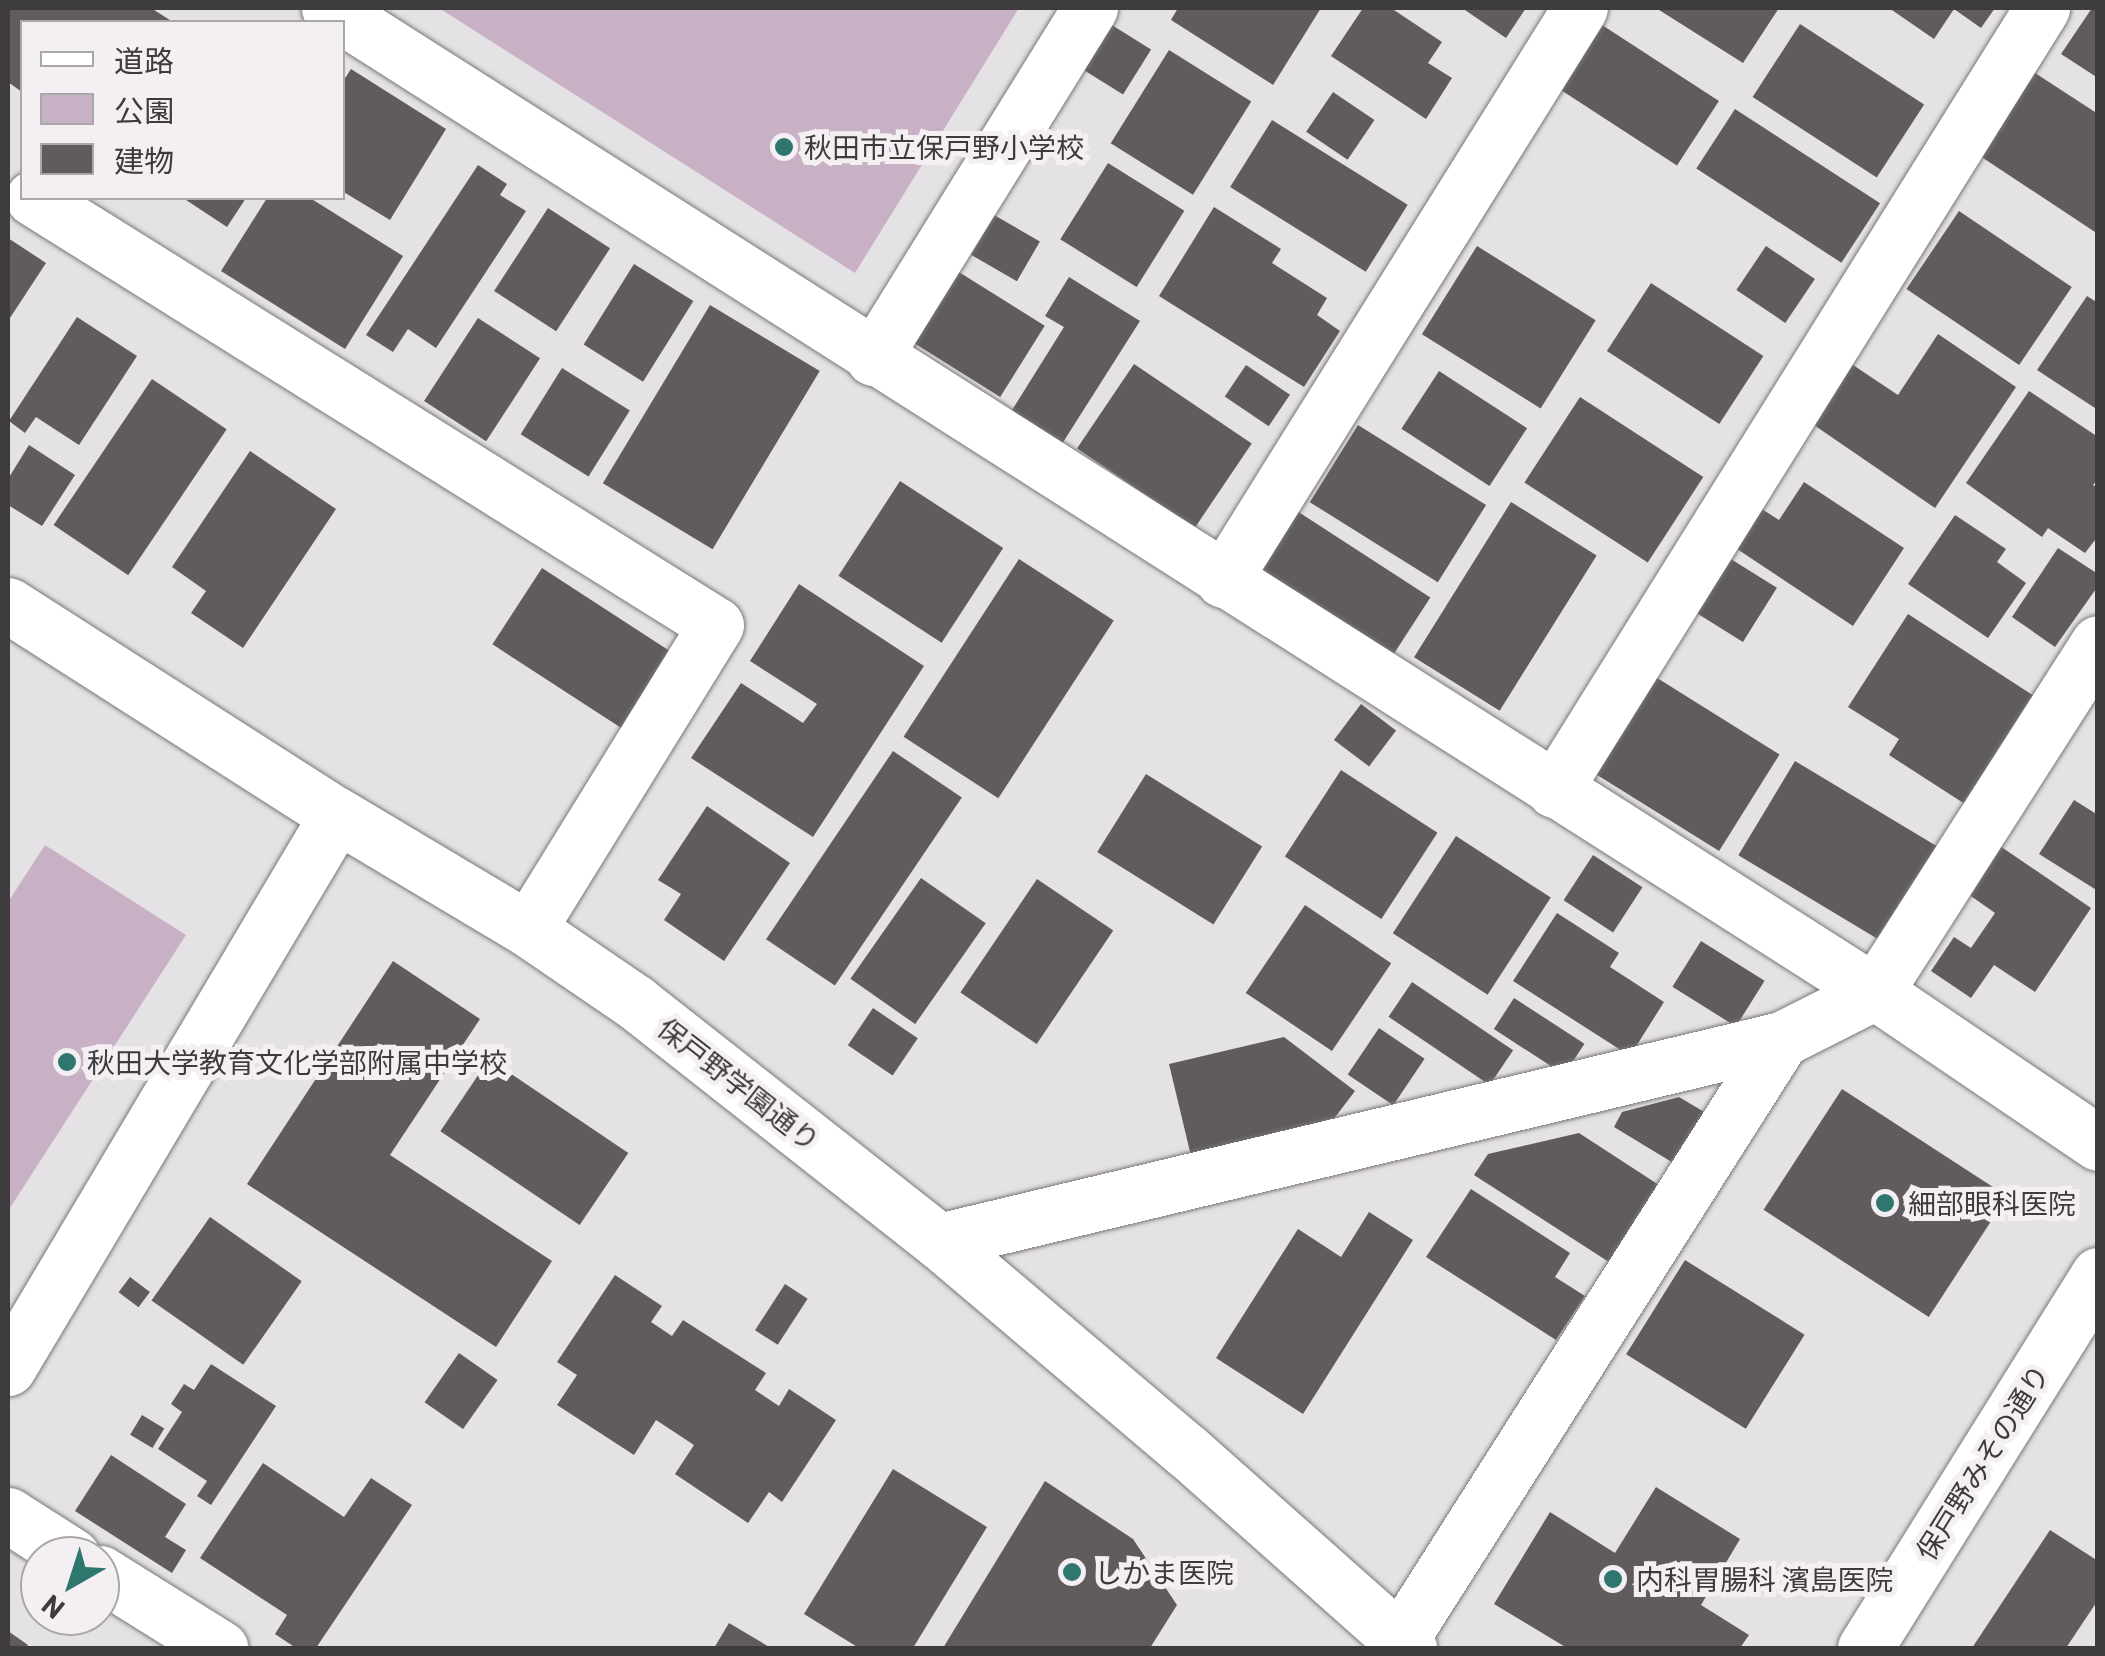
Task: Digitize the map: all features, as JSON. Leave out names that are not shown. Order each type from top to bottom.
[{"type":"street","points":[[329,8],[873,358],[1875,992],[2098,1143]]},
{"type":"street","points":[[873,358],[1090,8]]},
{"type":"street","points":[[1223,580],[1580,8]]},
{"type":"street","points":[[1554,790],[2042,8]]},
{"type":"street","points":[[36,200],[716,624],[528,929]]},
{"type":"street","name":"保戸野学園通り","points":[[8,604],[337,815],[528,929],[635,1002],[939,1241],[1187,1451],[1401,1646]]},
{"type":"street","points":[[939,1241],[1782,1039],[1875,992],[2098,643]]},
{"type":"street","points":[[8,1368],[337,815]]},
{"type":"street","points":[[1401,1646],[1782,1039]]},
{"type":"street","name":"保戸野みその通り","points":[[1865,1648],[2098,1275]]},
{"type":"street","points":[[8,1515],[41,1536]]},
{"type":"street","points":[[120,1586],[220,1648]]},
{"type":"green space","name":"秋田市立保戸野小学校","points":[[439,8],[1019,8],[855,273]]},
{"type":"green space","points":[[45,845],[186,935],[8,1211],[8,902]]},
{"type":"building","points":[[8,8],[151,8],[170,20],[20,20],[20,91],[8,82]]},
{"type":"building","points":[[1178,8],[1321,8],[1273,85],[1171,20]]},
{"type":"building","points":[[1363,8],[1391,8],[1442,42],[1428,63],[1452,78],[1426,119],[1331,56]]},
{"type":"building","points":[[1462,8],[1526,8],[1506,38]]},
{"type":"building","points":[[1656,8],[1779,8],[1743,63]]},
{"type":"building","points":[[1889,8],[1995,8],[1981,28],[1954,9],[1934,39]]},
{"type":"building","points":[[2092,8],[2098,8],[2098,78],[2061,54]]},
{"type":"building","points":[[1107,22],[1151,50],[1123,95],[1079,67]]},
{"type":"building","points":[[1599,23],[1719,101],[1677,165],[1557,88]]},
{"type":"building","points":[[1800,24],[1924,105],[1877,178],[1753,97]]},
{"type":"building","points":[[1169,50],[1251,101],[1193,195],[1111,143]]},
{"type":"building","points":[[351,69],[446,129],[390,220],[345,193],[345,78]]},
{"type":"building","points":[[2032,71],[2098,114],[2098,234],[1977,154]]},
{"type":"building","points":[[1333,92],[1374,120],[1348,160],[1306,132]]},
{"type":"building","points":[[1735,109],[1880,203],[1841,263],[1696,169]]},
{"type":"building","points":[[1272,120],[1408,205],[1366,272],[1230,187]]},
{"type":"building","points":[[1108,163],[1184,211],[1137,287],[1060,239]]},
{"type":"building","points":[[478,165],[507,184],[500,195],[526,211],[436,348],[408,329],[393,352],[366,335]]},
{"type":"building","points":[[186,200],[245,200],[227,227]]},
{"type":"building","points":[[266,200],[313,200],[403,256],[345,349],[221,271]]},
{"type":"building","points":[[1214,207],[1281,249],[1272,263],[1327,298],[1317,315],[1340,331],[1304,387],[1159,296]]},
{"type":"building","points":[[548,208],[610,248],[556,331],[494,291]]},
{"type":"building","points":[[1959,211],[2072,287],[2019,365],[1906,289]]},
{"type":"building","points":[[994,215],[1040,241],[1017,281],[971,255]]},
{"type":"building","points":[[8,238],[46,263],[8,321]]},
{"type":"building","points":[[1477,246],[1596,320],[1541,408],[1422,334]]},
{"type":"building","points":[[1766,246],[1815,279],[1785,323],[1736,290]]},
{"type":"building","points":[[634,264],[693,301],[643,382],[584,345]]},
{"type":"building","points":[[954,269],[1045,326],[1000,397],[909,340]]},
{"type":"building","points":[[1069,277],[1140,321],[1060,447],[1009,415],[1064,327],[1045,316]]},
{"type":"building","points":[[1651,283],[1763,356],[1719,424],[1607,351]]},
{"type":"building","points":[[2087,296],[2098,303],[2098,410],[2037,370]]},
{"type":"building","points":[[710,305],[820,371],[713,549],[603,483]]},
{"type":"building","points":[[77,317],[137,356],[79,445],[36,417],[25,433],[9,421]]},
{"type":"building","points":[[478,318],[540,358],[486,441],[424,401]]},
{"type":"building","points":[[1938,334],[2016,387],[1935,508],[1811,423],[1850,363],[1898,395]]},
{"type":"building","points":[[1134,364],[1252,443],[1195,528],[1077,449]]},
{"type":"building","points":[[1246,365],[1290,395],[1269,426],[1225,397]]},
{"type":"building","points":[[562,368],[630,410],[589,477],[521,434]]},
{"type":"building","points":[[1439,371],[1527,428],[1489,486],[1401,429]]},
{"type":"building","points":[[152,379],[227,429],[128,575],[54,525]]},
{"type":"building","points":[[2029,391],[2098,437],[2098,479],[2093,485],[2098,488],[2098,536],[2085,553],[2048,528],[2042,537],[1966,483]]},
{"type":"building","points":[[1580,397],[1703,477],[1648,563],[1524,483]]},
{"type":"building","points":[[1358,425],[1486,505],[1438,582],[1310,502]]},
{"type":"building","points":[[29,445],[75,475],[42,526],[8,505],[8,479]]},
{"type":"building","points":[[250,451],[336,509],[243,648],[191,613],[206,591],[172,567]]},
{"type":"building","points":[[900,481],[1003,548],[942,643],[838,576]]},
{"type":"building","points":[[1804,482],[1904,548],[1853,626],[1728,543],[1754,504],[1779,520]]},
{"type":"building","points":[[1511,502],[1597,556],[1500,711],[1414,657]]},
{"type":"building","points":[[1297,511],[1430,598],[1390,660],[1256,574]]},
{"type":"building","points":[[1955,515],[2006,549],[1997,562],[2026,583],[1988,638],[1908,584]]},
{"type":"building","points":[[2058,548],[2098,574],[2098,586],[2055,647],[2012,617]]},
{"type":"building","points":[[1726,556],[1777,588],[1743,642],[1692,610]]},
{"type":"building","points":[[1019,559],[1114,621],[998,798],[904,737]]},
{"type":"building","points":[[542,568],[677,656],[627,732],[492,644]]},
{"type":"building","points":[[799,584],[924,666],[813,837],[691,758],[741,683],[803,723],[817,704],[750,661]]},
{"type":"building","points":[[1908,614],[2037,698],[1968,806],[1889,755],[1899,739],[1848,707]]},
{"type":"building","points":[[1654,676],[1780,754],[1719,851],[1594,773]]},
{"type":"building","points":[[1361,704],[1396,730],[1369,766],[1334,740]]},
{"type":"building","points":[[893,751],[962,797],[835,986],[766,939]]},
{"type":"building","points":[[1795,761],[1937,846],[1881,941],[1738,855]]},
{"type":"building","points":[[1341,770],[1437,833],[1381,919],[1285,856]]},
{"type":"building","points":[[1146,774],[1262,847],[1213,925],[1097,852]]},
{"type":"building","points":[[2074,800],[2098,815],[2098,891],[2039,854]]},
{"type":"building","points":[[707,806],[790,863],[724,961],[664,920],[681,894],[658,880]]},
{"type":"building","points":[[1456,836],[1551,898],[1488,995],[1393,933]]},
{"type":"building","points":[[2000,846],[2091,908],[2035,992],[1994,965],[1971,998],[1931,971],[1954,937],[1971,948],[1995,913],[1968,894]]},
{"type":"building","points":[[1593,855],[1642,887],[1613,932],[1564,900]]},
{"type":"building","points":[[921,878],[986,923],[915,1024],[850,979]]},
{"type":"building","points":[[1037,879],[1113,930],[1037,1044],[960,993]]},
{"type":"building","points":[[1305,905],[1391,963],[1332,1051],[1246,993]]},
{"type":"building","points":[[1557,913],[1619,953],[1610,967],[1664,1002],[1630,1056],[1513,981]]},
{"type":"building","points":[[1701,941],[1765,981],[1736,1027],[1672,987]]},
{"type":"building","points":[[393,961],[480,1019],[390,1155],[552,1261],[496,1347],[247,1184]]},
{"type":"building","points":[[1412,982],[1513,1050],[1490,1085],[1389,1017]]},
{"type":"building","points":[[1514,998],[1584,1044],[1564,1075],[1494,1029]]},
{"type":"building","points":[[873,1008],[918,1038],[893,1076],[848,1045]]},
{"type":"building","points":[[1379,1028],[1425,1059],[1393,1105],[1348,1074]]},
{"type":"building","points":[[1284,1037],[1355,1091],[1330,1124],[1191,1156],[1169,1064]]},
{"type":"building","points":[[489,1059],[628,1153],[580,1225],[440,1131]]},
{"type":"building","name":"細部眼科医院","points":[[1842,1089],[2007,1196],[1929,1317],[1764,1210]]},
{"type":"building","points":[[1679,1097],[1706,1113],[1675,1164],[1614,1127],[1622,1112]]},
{"type":"building","points":[[1579,1133],[1662,1187],[1612,1264],[1474,1175],[1488,1154]]},
{"type":"building","points":[[1471,1189],[1570,1253],[1555,1277],[1585,1296],[1556,1340],[1426,1257]]},
{"type":"building","points":[[1369,1212],[1413,1240],[1303,1414],[1216,1358],[1298,1229],[1341,1257]]},
{"type":"building","points":[[210,1217],[302,1281],[243,1365],[151,1301]]},
{"type":"building","points":[[1685,1260],[1805,1335],[1746,1429],[1626,1354]]},
{"type":"building","points":[[615,1275],[662,1306],[651,1322],[672,1336],[683,1320],[766,1373],[755,1390],[779,1406],[789,1389],[836,1420],[782,1502],[769,1492],[748,1523],[675,1474],[694,1445],[656,1420],[634,1455],[557,1405],[577,1375],[557,1362]]},
{"type":"building","points":[[130,1277],[150,1292],[139,1307],[119,1292]]},
{"type":"building","points":[[785,1284],[808,1299],[778,1345],[755,1330]]},
{"type":"building","points":[[459,1353],[498,1380],[463,1429],[425,1402]]},
{"type":"building","points":[[211,1364],[276,1406],[211,1505],[197,1496],[207,1481],[158,1449],[182,1412],[171,1404],[184,1384],[194,1390]]},
{"type":"building","points":[[142,1415],[164,1428],[152,1448],[130,1435]]},
{"type":"building","points":[[111,1455],[186,1504],[165,1537],[186,1550],[172,1573],[120,1540],[120,1536],[75,1511]]},
{"type":"building","points":[[263,1463],[344,1517],[371,1478],[412,1505],[316,1648],[296,1648],[275,1634],[287,1615],[200,1558]]},
{"type":"building","points":[[893,1469],[987,1527],[913,1648],[859,1648],[804,1614]]},
{"type":"building","name":"しかま医院","points":[[1045,1481],[1133,1539],[1177,1605],[1150,1648],[943,1648]]},
{"type":"building","name":"内科胃腸科 濱島医院","points":[[1656,1487],[1740,1539],[1701,1605],[1749,1635],[1740,1648],[1567,1648],[1494,1604],[1550,1512],[1615,1553]]},
{"type":"building","points":[[2050,1530],[2098,1561],[2098,1600],[2066,1648],[1972,1648]]},
{"type":"building","points":[[729,1623],[771,1648],[714,1648]]},
{"type":"building","points":[[8,1631],[28,1645],[26,1648],[8,1648]]},
{"type":"place","name":"秋田市立保戸野小学校","points":[[784,147]]},
{"type":"place","name":"秋田大学教育文化学部附属中学校","points":[[67,1062]]},
{"type":"place","name":"細部眼科医院","points":[[1885,1203]]},
{"type":"place","name":"しかま医院","points":[[1072,1572]]},
{"type":"place","name":"内科胃腸科 濱島医院","points":[[1613,1579]]}]
